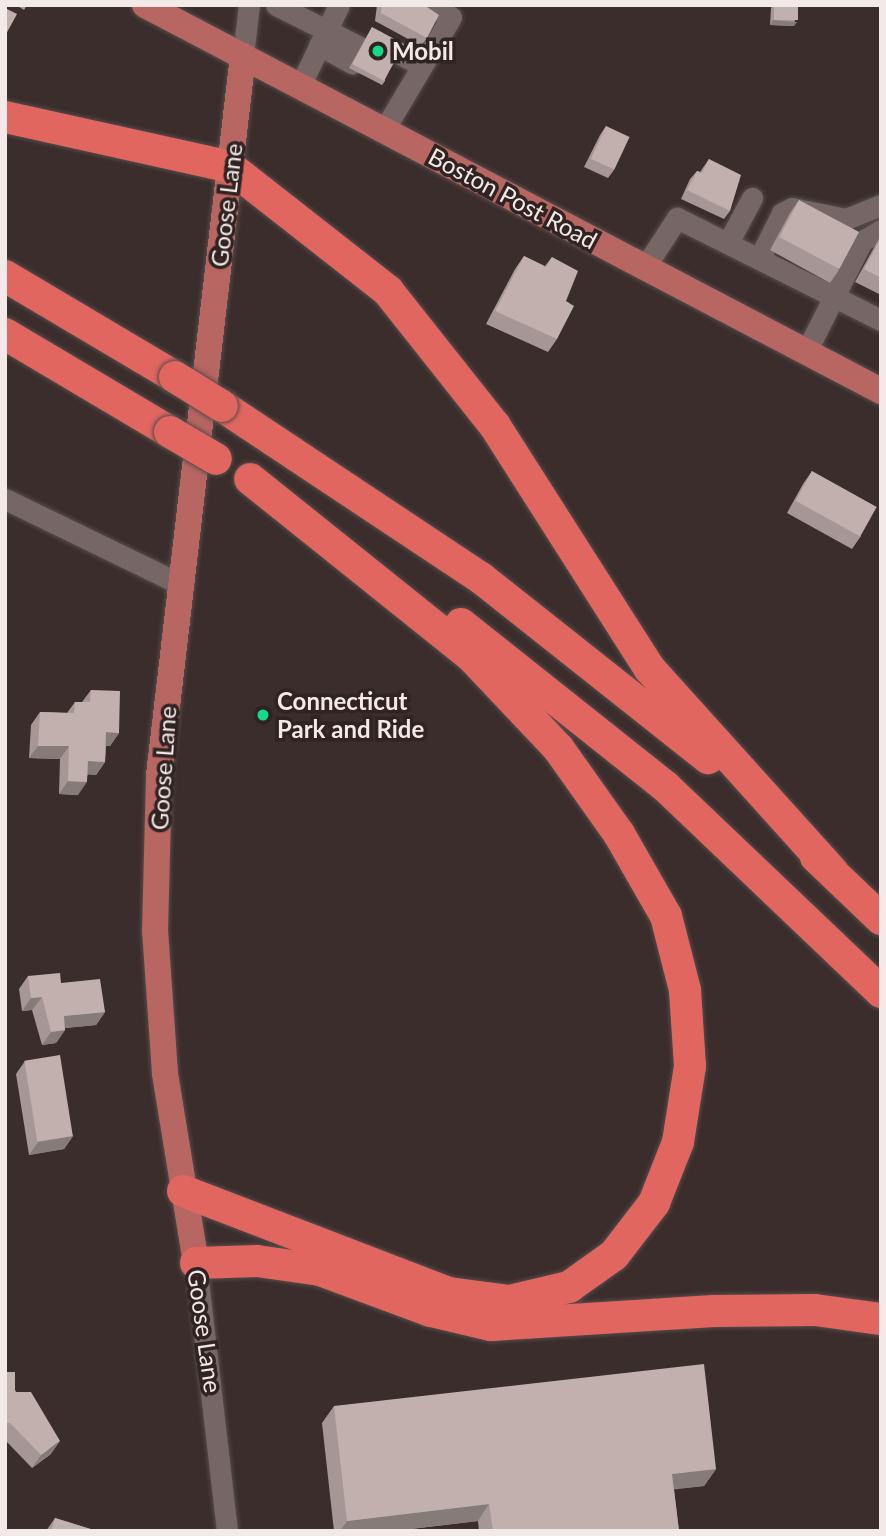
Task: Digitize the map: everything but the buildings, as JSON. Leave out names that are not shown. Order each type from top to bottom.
[{"type":"highway","points":[[5,117],[230,167],[354,260],[416,321],[495,426],[650,669],[832,871]]},
{"type":"highway","points":[[5,276],[222,406],[446,554],[626,688],[832,871],[881,919]]},
{"type":"highway","points":[[5,334],[250,479],[549,691],[759,871],[881,992]]},
{"type":"highway","points":[[183,1191],[449,1293],[509,1301],[569,1287],[614,1255],[653,1203],[678,1142],[690,1066],[685,990],[666,916],[619,834],[558,748],[471,656],[250,479]]},
{"type":"highway","points":[[196,1263],[257,1261],[320,1270],[431,1311],[491,1325],[727,1310],[815,1310],[881,1319]]},
{"type":"main road","name":"Boston Post Road","points":[[145,5],[881,391]]},
{"type":"main road","name":"Goose Lane","points":[[196,1263],[165,1073],[155,931],[159,775],[243,56]]},
{"type":"street","name":"Goose Lane","points":[[243,56],[250,5]]},
{"type":"street","points":[[276,5],[329,24],[360,49],[329,24]]},
{"type":"street","points":[[384,130],[451,17],[429,5]]},
{"type":"street","points":[[300,86],[329,24]]},
{"type":"street","points":[[414,78],[392,66],[414,78]]},
{"type":"street","points":[[730,241],[752,198]]},
{"type":"street","points":[[760,257],[782,212],[792,208],[846,219],[881,205]]},
{"type":"street","points":[[645,267],[677,218],[730,241],[881,320]]},
{"type":"street","points":[[806,352],[862,241],[881,230]]},
{"type":"street","points":[[5,499],[180,584]]},
{"type":"street","name":"Goose Lane","points":[[196,1263],[227,1531]]},
{"type":"place","name":"Mobil","points":[[378,51]]},
{"type":"place","name":"Connecticut Park and Ride","points":[[263,715]]}]
